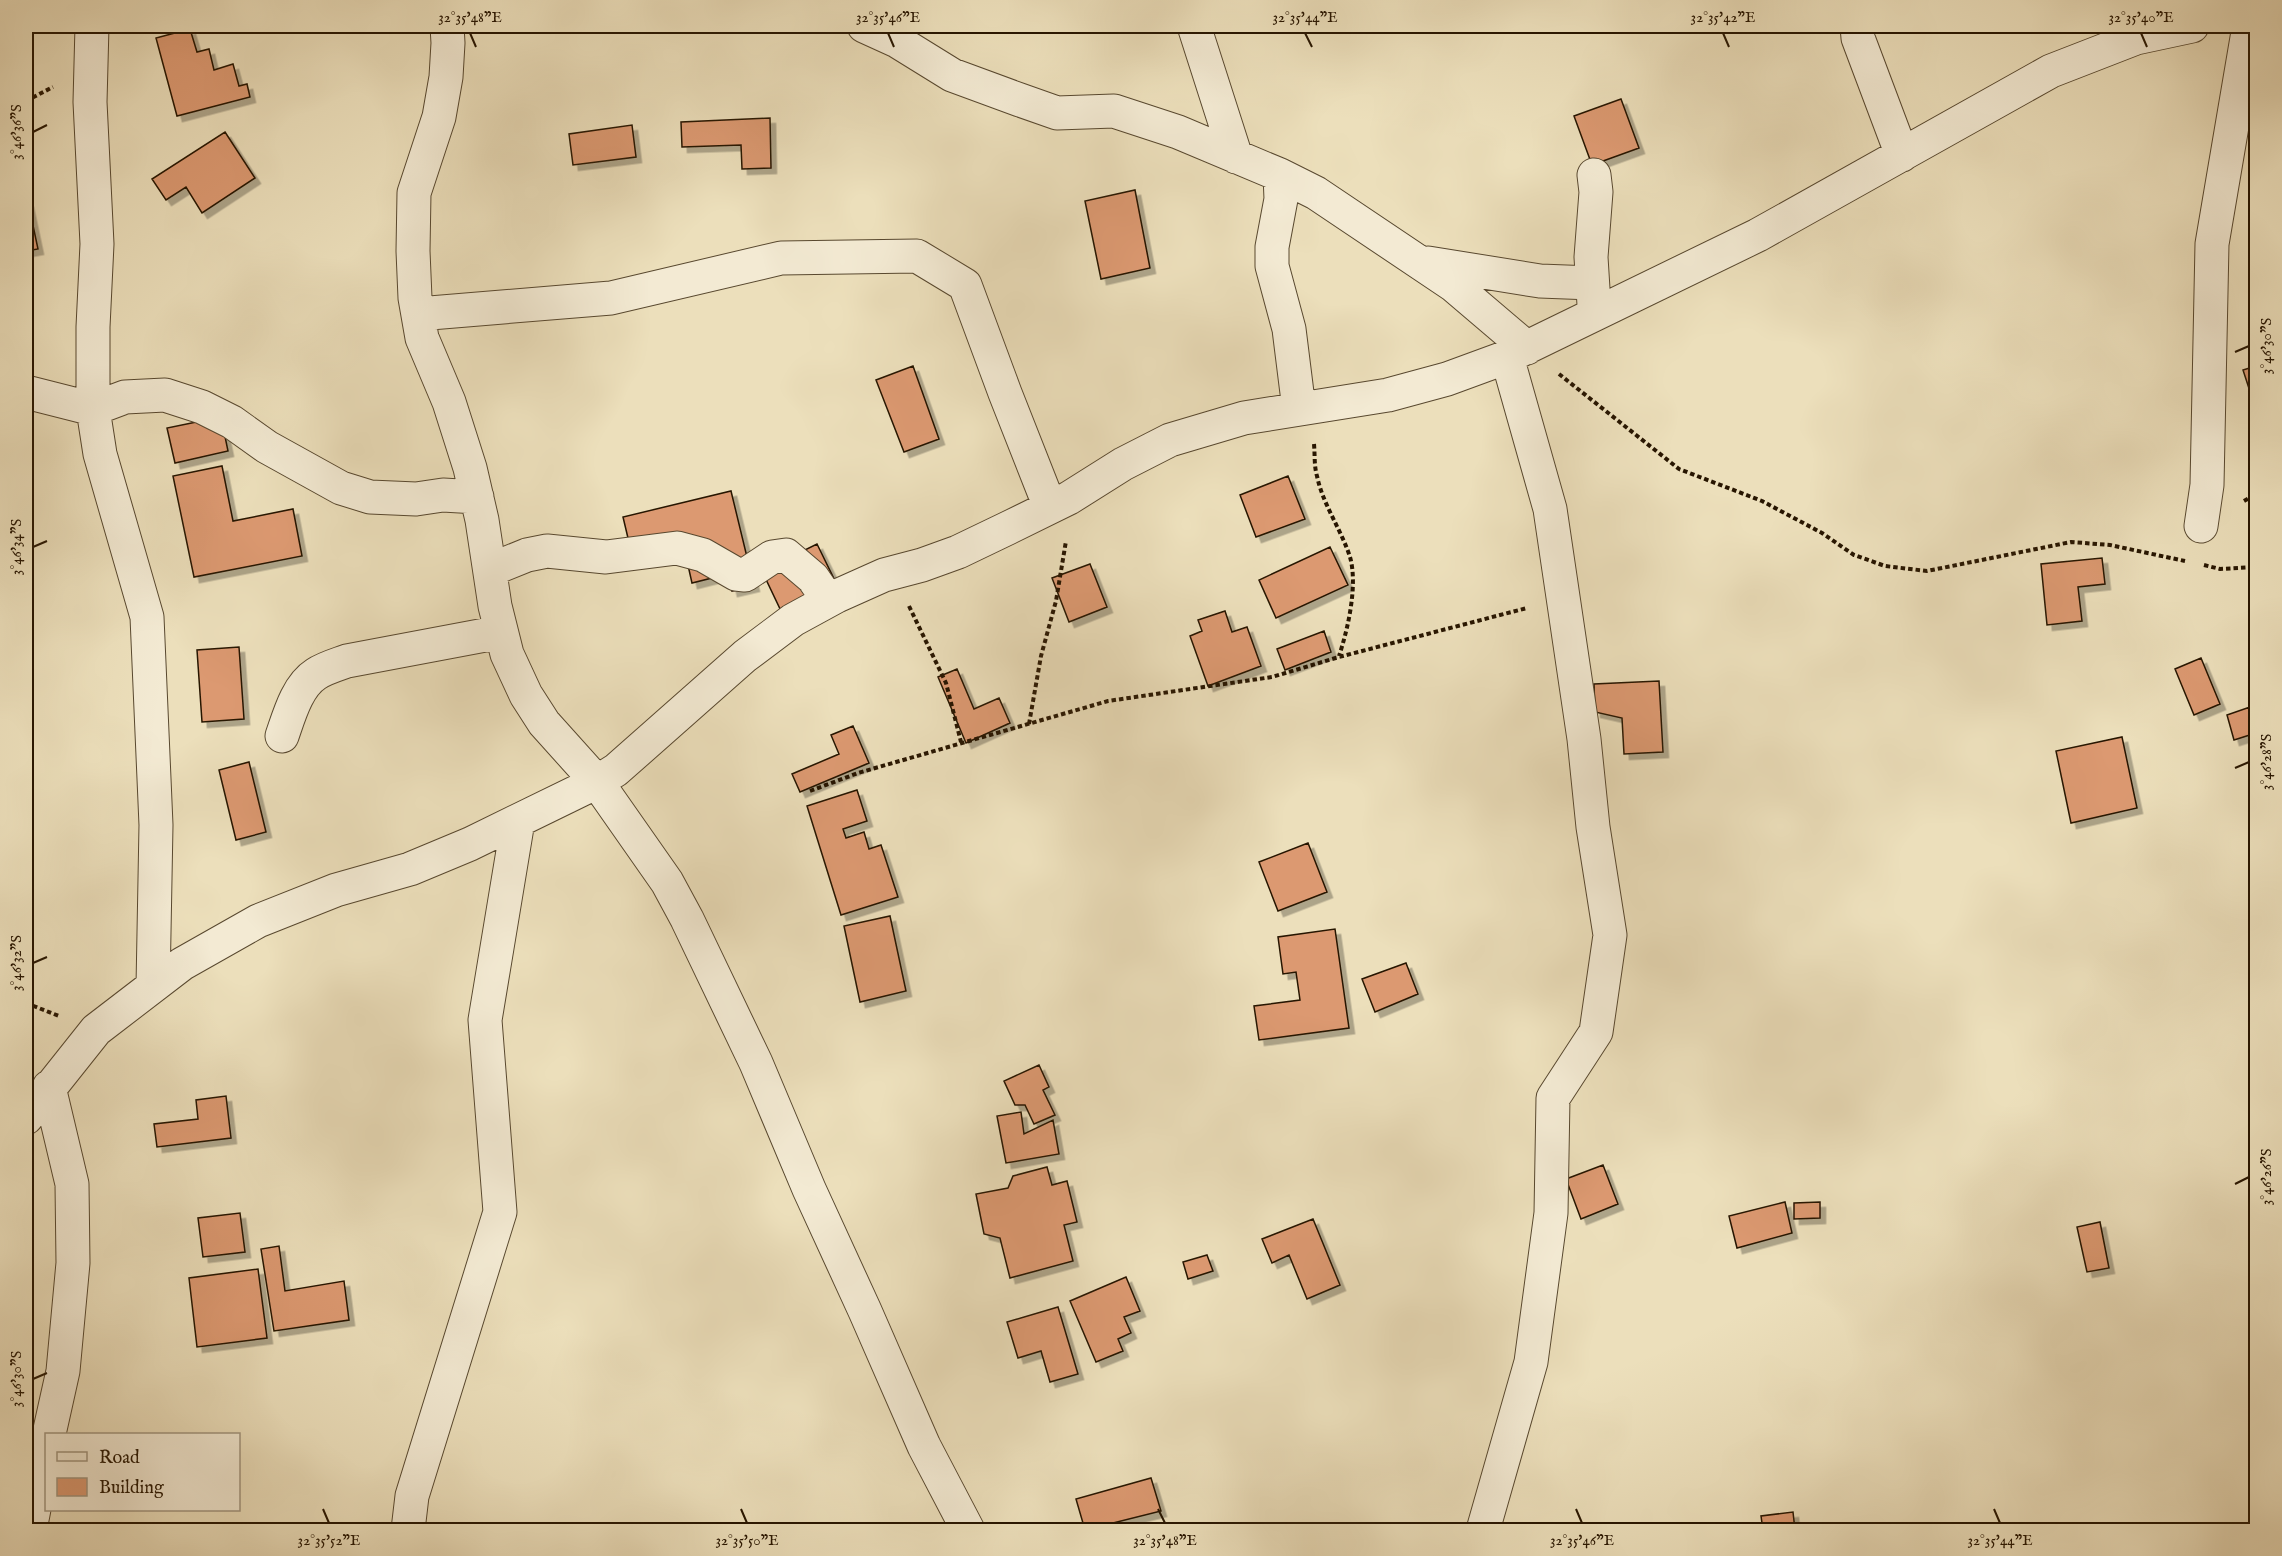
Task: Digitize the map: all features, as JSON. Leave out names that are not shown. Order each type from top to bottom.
[{"type":"street","points":[[92,26],[90,102],[97,244],[93,327],[93,409],[100,454],[147,617],[156,825],[153,986]]},
{"type":"street","points":[[447,26],[446,77],[439,117],[414,193],[413,251],[418,314],[422,338],[449,402],[470,468],[495,606],[507,654],[526,695],[544,723],[597,782],[666,882],[687,919],[756,1063],[809,1189],[866,1311],[924,1446],[968,1530]]},
{"type":"street","points":[[864,26],[897,41],[952,75],[1057,113],[1114,111],[1178,132],[1280,175],[1316,193],[1453,285],[1517,353],[1550,508],[1584,739],[1593,827],[1610,935],[1596,1032],[1553,1098],[1551,1213],[1531,1362],[1484,1530]]},
{"type":"street","points":[[1194,26],[1236,157]]},
{"type":"street","points":[[1857,26],[1858,38],[1902,155]]},
{"type":"street","points":[[26,1118],[96,1030],[182,964],[258,921],[336,890],[410,869],[518,821],[597,782],[616,770],[745,656],[793,620],[828,600],[891,573],[958,552],[1057,495],[1170,440],[1245,417],[1388,395],[1447,379],[1517,353],[1594,299],[1758,235],[2051,72],[2136,38],[2192,26]]},
{"type":"street","points":[[2201,526],[2207,485],[2212,244],[2249,26]]},
{"type":"street","points":[[1280,175],[1281,199],[1272,247],[1272,266],[1289,329],[1301,408]]},
{"type":"street","points":[[1594,175],[1596,192],[1591,257],[1594,299]]},
{"type":"street","points":[[418,314],[611,298],[781,258],[917,256],[965,285],[1005,393],[1057,495]]},
{"type":"street","points":[[1416,261],[1540,281],[1594,299]]},
{"type":"street","points":[[26,392],[93,409],[125,398],[165,395],[202,407],[232,422],[267,447],[341,488],[370,497],[416,499],[443,495],[477,497]]},
{"type":"street","points":[[489,570],[527,555],[547,551],[606,557],[678,548],[703,555],[735,574],[745,575],[772,557],[786,555],[813,578],[828,600]]},
{"type":"street","points":[[282,736],[292,708],[302,690],[314,675],[329,667],[347,661],[501,632]]},
{"type":"street","points":[[408,1530],[412,1496],[500,1212],[485,1020],[518,821]]},
{"type":"street","points":[[49,1087],[72,1184],[73,1263],[63,1371],[49,1433]]},
{"type":"street","points":[[30,1530],[45,1451]]},
{"type":"path","points":[[1517,353],[1679,469],[1762,501],[1822,533],[1854,555],[1885,566],[1927,571],[2071,543],[2110,545],[2188,562]]},
{"type":"path","points":[[1301,408],[1314,442],[1316,474],[1320,487],[1350,559],[1352,582],[1349,612],[1339,657]]},
{"type":"path","points":[[1029,724],[1041,656],[1056,601],[1069,523],[1057,495]]},
{"type":"path","points":[[2199,564],[2220,569],[2256,567]]},
{"type":"path","points":[[891,573],[928,642],[946,683],[961,742]]},
{"type":"path","points":[[810,791],[858,773],[1108,701],[1272,677],[1339,657],[1563,600]]},
{"type":"building","points":[[190,29],[197,52],[209,49],[214,70],[233,64],[239,86],[247,84],[250,97],[177,116],[156,38]]},
{"type":"building","points":[[1621,99],[1639,148],[1592,165],[1574,116]]},
{"type":"building","points":[[770,118],[771,168],[742,169],[741,145],[682,147],[681,122]]},
{"type":"building","points":[[632,125],[636,157],[573,165],[569,134]]},
{"type":"building","points":[[225,132],[255,178],[202,213],[186,187],[166,200],[152,179]]},
{"type":"building","points":[[1135,190],[1150,268],[1101,279],[1085,201]]},
{"type":"building","points":[[26,202],[28,202],[38,249],[26,251]]},
{"type":"building","points":[[913,366],[939,439],[904,452],[876,380]]},
{"type":"building","points":[[2256,366],[2256,410],[2243,370]]},
{"type":"building","points":[[221,417],[228,451],[175,463],[167,428]]},
{"type":"building","points":[[222,466],[233,521],[293,509],[302,556],[194,577],[173,476]]},
{"type":"building","points":[[1288,476],[1305,519],[1256,537],[1240,495]]},
{"type":"building","points":[[731,491],[754,586],[732,591],[728,574],[692,583],[683,543],[632,555],[623,517]]},
{"type":"building","points":[[817,544],[838,587],[782,613],[762,571]]},
{"type":"building","points":[[1330,547],[1348,585],[1276,618],[1259,580]]},
{"type":"building","points":[[2102,558],[2105,584],[2078,587],[2082,621],[2047,625],[2041,564]]},
{"type":"building","points":[[1090,564],[1107,607],[1069,622],[1052,578]]},
{"type":"building","points":[[1225,611],[1232,632],[1247,627],[1261,666],[1208,686],[1190,636],[1202,631],[1198,620]]},
{"type":"building","points":[[1324,631],[1331,652],[1285,670],[1277,649]]},
{"type":"building","points":[[239,647],[244,719],[202,722],[197,650]]},
{"type":"building","points":[[2201,658],[2220,704],[2194,715],[2175,669]]},
{"type":"building","points":[[957,669],[974,709],[999,698],[1010,723],[966,743],[938,677]]},
{"type":"building","points":[[1659,681],[1663,752],[1624,754],[1622,718],[1595,712],[1594,684]]},
{"type":"building","points":[[2250,707],[2256,733],[2234,740],[2227,715]]},
{"type":"building","points":[[853,726],[869,763],[800,792],[792,774],[839,754],[831,735]]},
{"type":"building","points":[[2122,737],[2137,808],[2071,823],[2056,751]]},
{"type":"building","points":[[249,762],[266,832],[236,840],[219,770]]},
{"type":"building","points":[[857,790],[867,821],[843,829],[846,838],[864,832],[869,849],[881,845],[898,897],[841,915],[807,806]]},
{"type":"building","points":[[1308,843],[1327,892],[1278,911],[1259,862]]},
{"type":"building","points":[[890,916],[906,991],[860,1002],[844,926]]},
{"type":"building","points":[[1335,929],[1349,1028],[1259,1040],[1254,1006],[1300,1000],[1296,972],[1283,974],[1278,937]]},
{"type":"building","points":[[1406,963],[1418,994],[1375,1012],[1362,979]]},
{"type":"building","points":[[1039,1065],[1049,1087],[1043,1090],[1055,1115],[1034,1124],[1025,1105],[1015,1105],[1004,1081]]},
{"type":"building","points":[[226,1096],[231,1138],[157,1147],[154,1124],[198,1119],[196,1100]]},
{"type":"building","points":[[1021,1112],[1024,1134],[1053,1120],[1059,1154],[1006,1163],[997,1116]]},
{"type":"building","points":[[1603,1165],[1618,1204],[1581,1219],[1566,1179]]},
{"type":"building","points":[[1047,1167],[1052,1185],[1067,1181],[1077,1222],[1064,1225],[1073,1261],[1010,1278],[1000,1238],[984,1234],[976,1194],[1008,1188],[1013,1176]]},
{"type":"building","points":[[1785,1202],[1792,1233],[1737,1248],[1729,1216]]},
{"type":"building","points":[[1820,1202],[1820,1218],[1794,1219],[1794,1203]]},
{"type":"building","points":[[240,1213],[245,1252],[203,1257],[198,1218]]},
{"type":"building","points":[[1313,1219],[1340,1285],[1307,1299],[1289,1255],[1272,1263],[1262,1239]]},
{"type":"building","points":[[2100,1222],[2109,1268],[2087,1272],[2077,1227]]},
{"type":"building","points":[[279,1246],[285,1291],[344,1281],[349,1320],[274,1331],[261,1249]]},
{"type":"building","points":[[1207,1255],[1213,1271],[1188,1279],[1183,1262]]},
{"type":"building","points":[[258,1269],[267,1338],[197,1347],[189,1278]]},
{"type":"building","points":[[1126,1277],[1140,1311],[1124,1317],[1131,1333],[1118,1339],[1123,1351],[1096,1362],[1070,1301]]},
{"type":"building","points":[[1058,1307],[1078,1374],[1050,1382],[1041,1351],[1018,1358],[1007,1322]]},
{"type":"building","points":[[1151,1478],[1161,1511],[1085,1530],[1076,1499]]},
{"type":"building","points":[[1793,1512],[1795,1530],[1763,1530],[1761,1516]]}]
